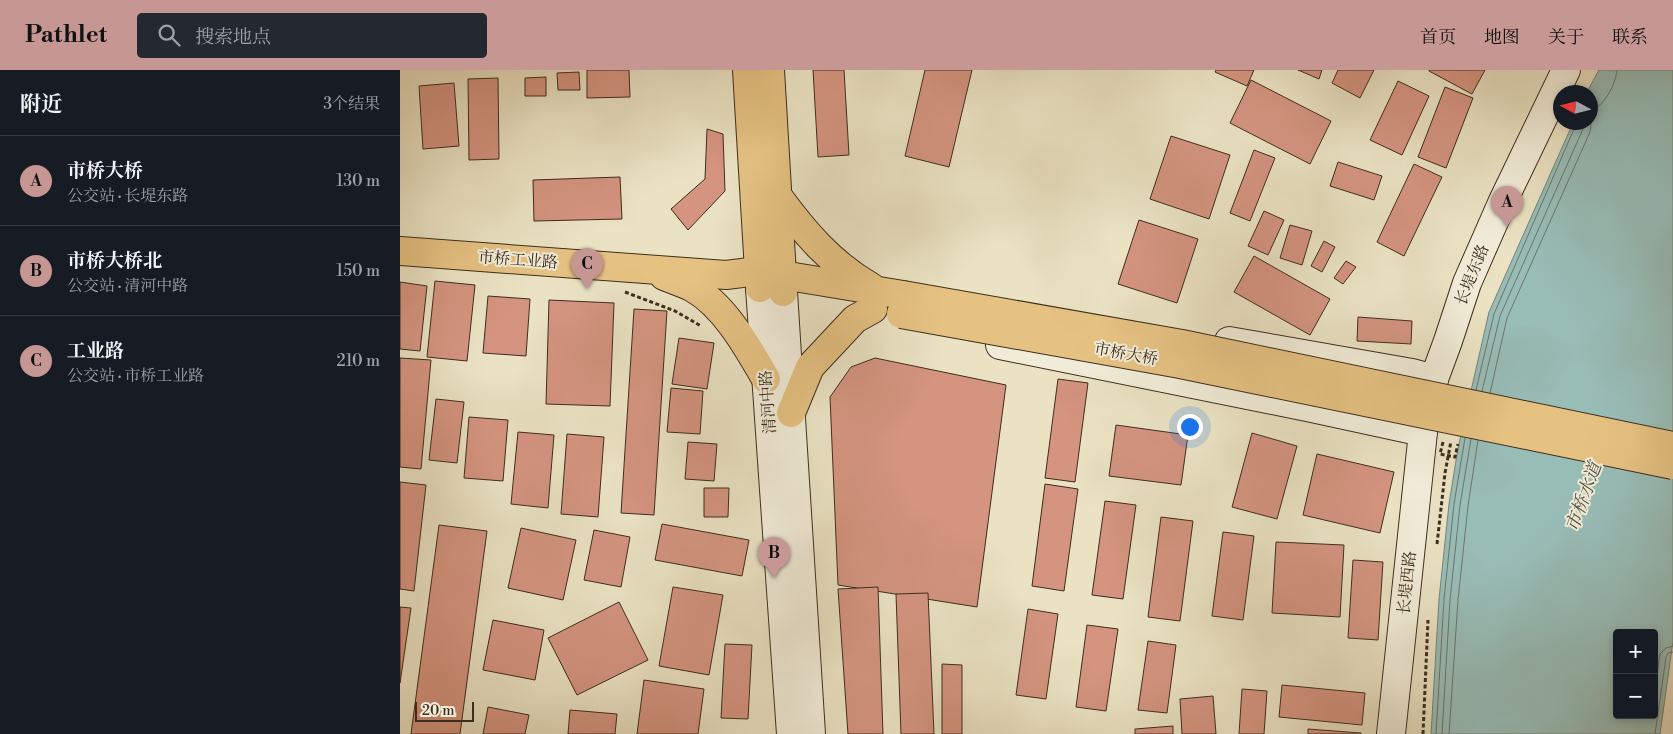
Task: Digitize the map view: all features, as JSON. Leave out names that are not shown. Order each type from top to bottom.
[{"type":"main road","name":"清河中路","points":[[747,70],[771,281]]},
{"type":"main road","name":"清河中路","points":[[770,70],[777,195],[771,281]]},
{"type":"main road","points":[[777,195],[801,228],[819,247],[888,302],[855,319],[810,367],[791,413]]},
{"type":"main road","name":"市桥工业路","points":[[400,251],[726,275],[888,302]]},
{"type":"main road","points":[[648,270],[694,288],[717,307],[745,343],[766,379]]},
{"type":"main road","name":"市桥大桥","points":[[888,302],[1182,344],[1673,446]]},
{"type":"main road","name":"市桥大桥","points":[[888,302],[1673,465]]},
{"type":"street","name":"长堤东路","points":[[1422,432],[1434,379],[1467,283],[1503,201],[1566,70]]},
{"type":"street","name":"清河中路","points":[[771,281],[766,379],[791,734]]},
{"type":"street","name":"清河中路","points":[[771,281],[791,413],[811,734]]},
{"type":"street","points":[[1422,432],[900,325],[888,302],[904,283],[1412,373],[1434,379]]},
{"type":"street","name":"长堤西路","points":[[1391,734],[1422,432]]},
{"type":"path","points":[[1436,550],[1445,473],[1452,434]]},
{"type":"path","points":[[1422,734],[1429,616]]},
{"type":"water","name":"市桥水道","points":[[1599,70],[1673,70],[1673,641],[1660,734],[1431,734],[1439,599],[1449,504],[1458,448],[1489,312],[1570,130],[1598,130],[1598,85],[1591,85]]},
{"type":"building","points":[[587,70],[629,70],[630,97],[587,98]]},
{"type":"building","points":[[813,70],[844,70],[849,155],[818,157]]},
{"type":"building","points":[[925,70],[972,70],[949,167],[905,156]]},
{"type":"building","points":[[1216,70],[1254,70],[1247,86],[1215,72]]},
{"type":"building","points":[[1298,70],[1322,70],[1319,79]]},
{"type":"building","points":[[1338,70],[1374,70],[1360,98],[1332,83]]},
{"type":"building","points":[[1429,70],[1485,70],[1472,94]]},
{"type":"building","points":[[579,72],[580,90],[558,90],[557,73]]},
{"type":"building","points":[[546,77],[546,96],[525,96],[525,78]]},
{"type":"building","points":[[498,78],[499,159],[469,160],[468,79]]},
{"type":"building","points":[[1251,80],[1331,121],[1310,164],[1230,123]]},
{"type":"building","points":[[1398,81],[1429,96],[1402,155],[1370,140]]},
{"type":"building","points":[[454,83],[459,146],[423,149],[419,86]]},
{"type":"building","points":[[1445,87],[1473,98],[1446,168],[1418,157]]},
{"type":"building","points":[[707,129],[723,134],[725,191],[688,230],[671,209],[705,179]]},
{"type":"building","points":[[1171,136],[1230,155],[1209,219],[1150,199]]},
{"type":"building","points":[[1254,150],[1275,158],[1250,221],[1230,213]]},
{"type":"building","points":[[1338,162],[1382,176],[1374,200],[1330,186]]},
{"type":"building","points":[[1414,164],[1442,177],[1404,256],[1377,242]]},
{"type":"building","points":[[620,177],[622,219],[534,221],[533,180]]},
{"type":"building","points":[[1264,211],[1284,220],[1268,255],[1248,246]]},
{"type":"building","points":[[1139,220],[1198,239],[1177,303],[1118,284]]},
{"type":"building","points":[[1290,225],[1312,231],[1302,265],[1280,258]]},
{"type":"building","points":[[1324,241],[1335,247],[1322,272],[1311,266]]},
{"type":"building","points":[[1254,256],[1330,299],[1310,335],[1234,292]]},
{"type":"building","points":[[1346,261],[1356,267],[1343,284],[1334,278]]},
{"type":"building","points":[[435,281],[475,285],[467,361],[427,357]]},
{"type":"building","points":[[400,282],[427,286],[420,351],[400,349]]},
{"type":"building","points":[[488,296],[530,299],[526,356],[483,353]]},
{"type":"building","points":[[549,300],[614,303],[610,406],[546,404]]},
{"type":"building","points":[[634,309],[667,311],[654,515],[621,513]]},
{"type":"building","points":[[1358,317],[1412,321],[1411,344],[1357,341]]},
{"type":"building","points":[[679,338],[714,343],[707,389],[672,384]]},
{"type":"building","points":[[400,358],[431,360],[421,469],[400,467]]},
{"type":"building","points":[[875,358],[1006,385],[977,607],[838,585],[830,397],[851,367]]},
{"type":"building","points":[[1058,379],[1088,383],[1075,482],[1045,478]]},
{"type":"building","points":[[671,388],[703,391],[700,434],[667,432]]},
{"type":"building","points":[[436,399],[464,402],[457,463],[429,460]]},
{"type":"building","points":[[469,417],[508,420],[503,481],[464,478]]},
{"type":"building","points":[[1116,425],[1188,435],[1181,485],[1109,476]]},
{"type":"building","points":[[518,432],[554,435],[548,508],[511,504]]},
{"type":"building","points":[[1252,433],[1297,446],[1277,519],[1232,507]]},
{"type":"building","points":[[567,434],[604,437],[598,517],[561,514]]},
{"type":"building","points":[[688,442],[717,444],[714,481],[685,479]]},
{"type":"building","points":[[1317,454],[1394,472],[1380,533],[1303,515]]},
{"type":"building","points":[[400,482],[426,485],[414,591],[400,589]]},
{"type":"building","points":[[1045,484],[1078,489],[1064,591],[1032,586]]},
{"type":"building","points":[[704,488],[729,488],[728,517],[704,517]]},
{"type":"building","points":[[1105,501],[1136,505],[1123,599],[1092,595]]},
{"type":"building","points":[[1161,517],[1193,521],[1180,621],[1148,617]]},
{"type":"building","points":[[662,524],[749,540],[742,576],[655,560]]},
{"type":"building","points":[[439,525],[487,531],[460,734],[411,734]]},
{"type":"building","points":[[521,528],[576,540],[563,600],[508,588]]},
{"type":"building","points":[[594,530],[630,537],[621,587],[584,580]]},
{"type":"building","points":[[1223,532],[1254,536],[1243,620],[1212,616]]},
{"type":"building","points":[[1276,542],[1344,545],[1340,617],[1272,613]]},
{"type":"building","points":[[1353,560],[1383,562],[1378,640],[1348,638]]},
{"type":"building","points":[[673,587],[723,595],[709,675],[659,666]]},
{"type":"building","points":[[878,587],[883,734],[848,734],[838,589]]},
{"type":"building","points":[[928,593],[934,734],[901,734],[896,594]]},
{"type":"building","points":[[619,602],[648,660],[577,695],[548,638]]},
{"type":"building","points":[[400,607],[411,608],[400,683]]},
{"type":"building","points":[[1028,609],[1058,614],[1046,699],[1016,695]]},
{"type":"building","points":[[493,620],[544,630],[535,680],[483,670]]},
{"type":"building","points":[[1087,625],[1118,629],[1106,711],[1076,707]]},
{"type":"building","points":[[1148,641],[1176,645],[1167,713],[1138,710]]},
{"type":"building","points":[[725,644],[752,645],[748,719],[721,718]]},
{"type":"building","points":[[942,664],[962,665],[962,734],[942,734]]},
{"type":"building","points":[[644,680],[704,689],[698,734],[637,734]]},
{"type":"building","points":[[1282,685],[1365,693],[1362,725],[1279,717]]},
{"type":"building","points":[[1242,689],[1267,691],[1264,734],[1239,734]]},
{"type":"building","points":[[1213,696],[1216,734],[1182,734],[1180,699]]},
{"type":"building","points":[[488,707],[529,715],[525,734],[483,734]]},
{"type":"building","points":[[570,710],[617,714],[615,734],[568,734]]},
{"type":"building","points":[[1173,726],[1173,734],[1135,734],[1135,729]]},
{"type":"building","points":[[1308,729],[1361,733],[1361,734],[1308,734]]},
{"type":"place","name":"市桥大桥","points":[[1507,227]]},
{"type":"place","name":"工业路","points":[[587,289]]},
{"type":"place","name":"市桥大桥北","points":[[774,578]]}]
